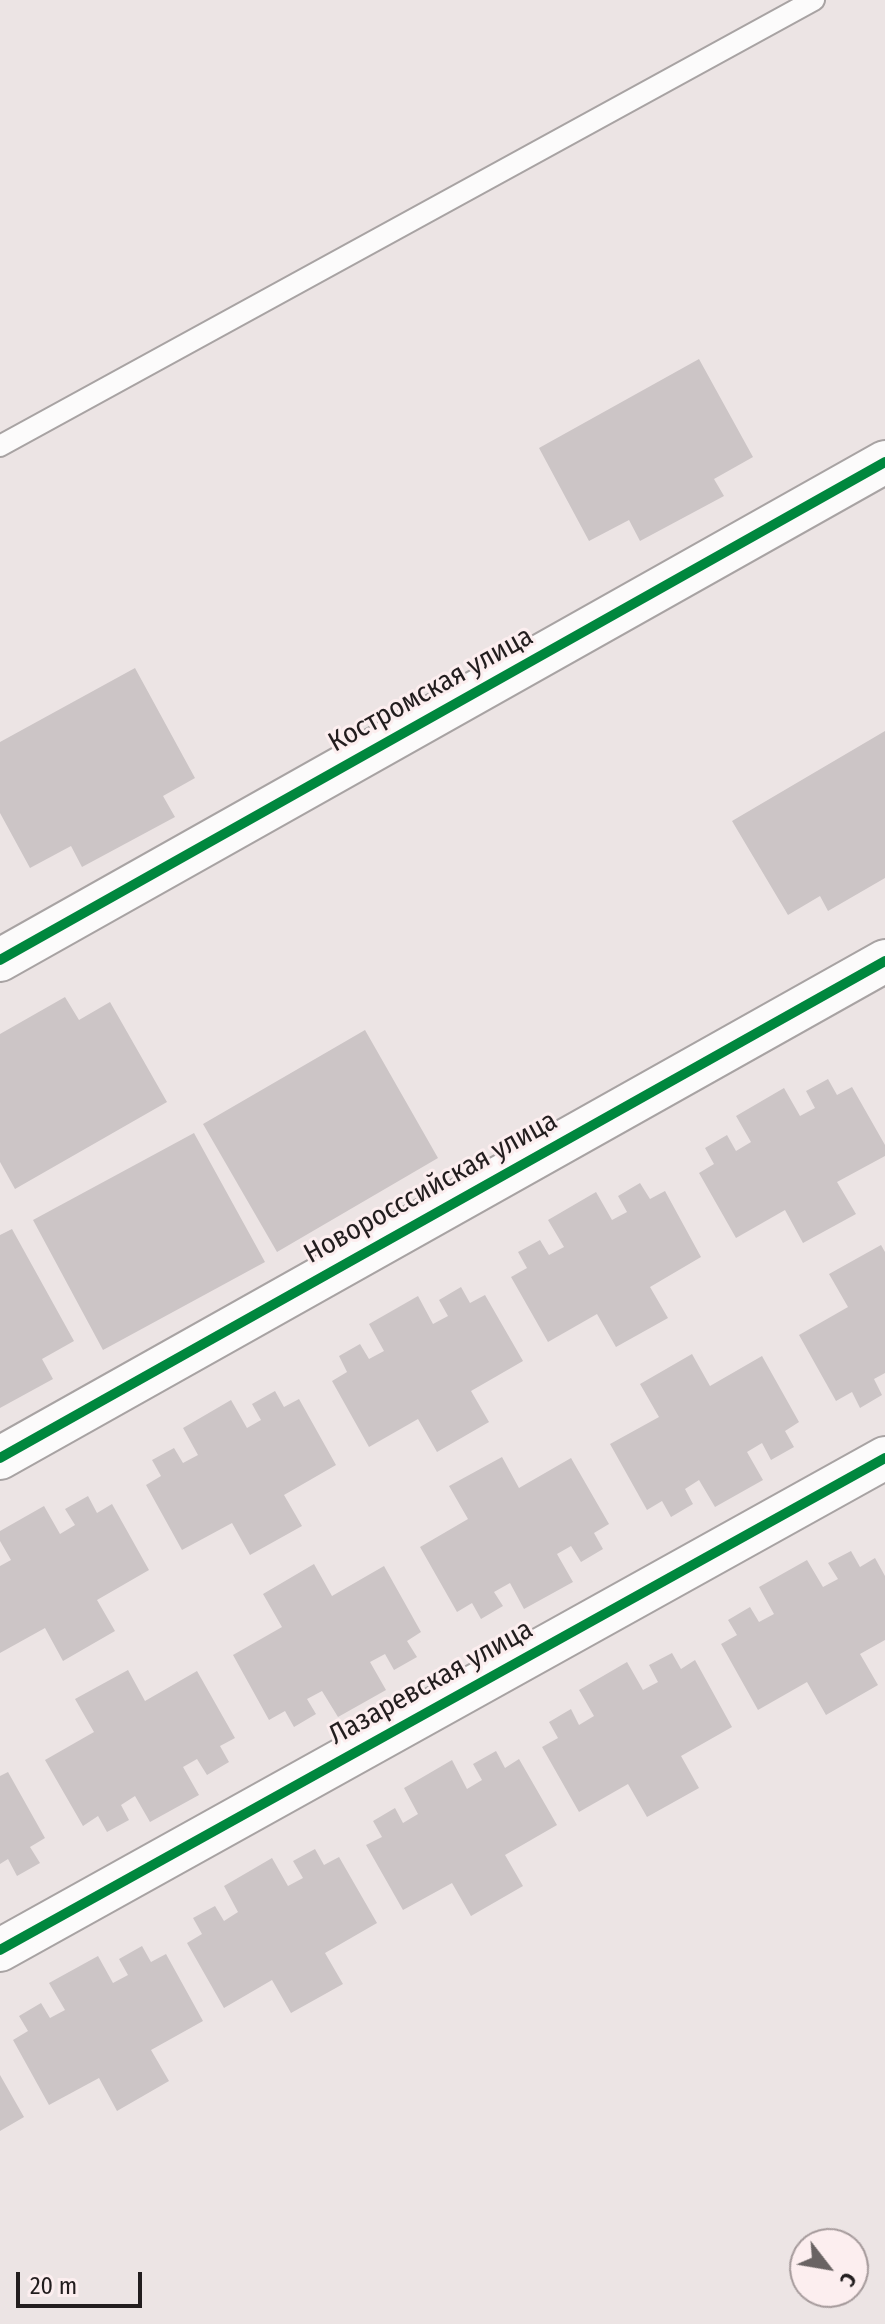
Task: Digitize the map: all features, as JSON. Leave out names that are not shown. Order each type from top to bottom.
[{"type":"street","name":"Костромская улица","points":[[0,960],[885,462]]},
{"type":"street","name":"Новоросссийская улица","points":[[0,1458],[885,961]]},
{"type":"street","name":"Лазаревская улица","points":[[0,1950],[885,1458]]},
{"type":"lane","points":[[0,446],[814,0]]},
{"type":"building","points":[[699,359],[753,457],[714,479],[724,496],[640,541],[629,520],[589,541],[539,448]]},
{"type":"building","points":[[135,668],[195,778],[163,796],[175,817],[82,867],[71,846],[30,868],[0,813],[0,742]]},
{"type":"building","points":[[885,731],[885,878],[828,911],[820,896],[788,915],[732,821]]},
{"type":"building","points":[[65,997],[79,1020],[110,1002],[167,1102],[15,1189],[0,1162],[0,1034]]},
{"type":"building","points":[[365,1030],[438,1158],[277,1252],[203,1124]]},
{"type":"building","points":[[828,1079],[837,1095],[852,1087],[885,1145],[885,1156],[837,1182],[856,1214],[803,1243],[785,1210],[736,1238],[699,1173],[714,1164],[705,1148],[727,1135],[736,1151],[751,1142],[736,1116],[784,1088],[800,1116],[815,1108],[806,1091]]},
{"type":"building","points":[[194,1133],[265,1262],[103,1350],[33,1220]]},
{"type":"building","points":[[640,1183],[650,1199],[665,1191],[701,1257],[650,1287],[668,1318],[616,1347],[597,1314],[548,1342],[511,1277],[527,1268],[518,1252],[540,1240],[549,1255],[564,1247],[548,1220],[596,1192],[612,1220],[627,1212],[618,1196]]},
{"type":"building","points":[[12,1229],[74,1341],[42,1359],[53,1379],[0,1408],[0,1235]]},
{"type":"building","points":[[881,1245],[885,1252],[885,1373],[874,1379],[882,1395],[860,1408],[852,1392],[836,1401],[799,1335],[848,1307],[829,1274]]},
{"type":"building","points":[[461,1287],[470,1303],[485,1295],[523,1361],[471,1391],[489,1422],[437,1452],[418,1419],[369,1447],[332,1381],[347,1372],[339,1356],[360,1344],[369,1359],[384,1351],[369,1324],[418,1296],[433,1324],[448,1316],[439,1300]]},
{"type":"building","points":[[692,1354],[710,1386],[762,1356],[799,1422],[785,1431],[794,1447],[771,1460],[762,1443],[747,1452],[763,1480],[715,1507],[699,1480],[685,1489],[693,1504],[671,1517],[662,1501],[647,1510],[610,1444],[659,1417],[640,1384]]},
{"type":"building","points":[[275,1391],[284,1407],[299,1399],[336,1465],[284,1495],[302,1526],[250,1555],[232,1523],[182,1550],[146,1485],[161,1476],[152,1460],[174,1448],[183,1463],[198,1455],[183,1428],[231,1400],[247,1428],[261,1420],[252,1404]]},
{"type":"building","points":[[502,1457],[519,1488],[571,1458],[609,1524],[594,1533],[603,1549],[581,1562],[571,1546],[557,1554],[573,1582],[524,1609],[510,1583],[494,1592],[503,1606],[481,1619],[472,1603],[457,1612],[420,1547],[468,1519],[449,1486]]},
{"type":"building","points":[[88,1496],[97,1513],[112,1504],[149,1570],[97,1600],[115,1631],[63,1661],[45,1628],[0,1653],[0,1566],[11,1560],[0,1541],[0,1531],[44,1506],[60,1534],[75,1525],[65,1509]]},
{"type":"building","points":[[851,1551],[860,1567],[875,1558],[885,1576],[885,1640],[860,1654],[878,1685],[826,1715],[807,1682],[758,1710],[721,1644],[737,1635],[728,1620],[750,1607],[759,1622],[774,1614],[759,1587],[807,1560],[823,1587],[838,1579],[828,1563]]},
{"type":"building","points":[[314,1564],[332,1596],[384,1566],[421,1632],[407,1641],[417,1657],[394,1670],[385,1654],[370,1662],[386,1690],[338,1717],[322,1691],[307,1699],[316,1714],[294,1727],[285,1711],[269,1720],[233,1655],[282,1627],[263,1594]]},
{"type":"building","points":[[672,1653],[681,1669],[695,1660],[732,1727],[681,1756],[699,1788],[647,1817],[628,1784],[579,1812],[542,1747],[558,1738],[549,1722],[571,1709],[579,1725],[594,1716],[579,1690],[627,1662],[643,1690],[658,1682],[649,1665]]},
{"type":"building","points":[[128,1670],[145,1701],[197,1671],[235,1738],[220,1746],[229,1762],[207,1775],[197,1759],[183,1767],[199,1795],[150,1822],[135,1796],[121,1805],[129,1820],[107,1832],[98,1816],[83,1826],[45,1760],[94,1732],[75,1699]]},
{"type":"building","points":[[496,1751],[505,1768],[519,1759],[557,1825],[505,1855],[523,1886],[471,1916],[452,1883],[403,1910],[366,1845],[382,1837],[373,1821],[395,1808],[403,1823],[418,1814],[404,1788],[452,1760],[467,1789],[482,1780],[473,1764]]},
{"type":"building","points":[[8,1772],[45,1838],[30,1847],[40,1863],[17,1876],[8,1859],[0,1864],[0,1776]]},
{"type":"building","points":[[315,1849],[324,1865],[339,1857],[377,1923],[325,1953],[343,1984],[291,2013],[272,1980],[224,2008],[187,1943],[202,1934],[193,1918],[215,1906],[224,1921],[238,1912],[224,1886],[272,1858],[288,1886],[303,1878],[293,1861]]},
{"type":"building","points":[[142,1946],[151,1962],[166,1954],[203,2021],[151,2050],[169,2081],[117,2111],[99,2078],[49,2105],[13,2040],[28,2031],[19,2016],[41,2003],[50,2018],[65,2010],[49,1983],[98,1956],[113,1983],[128,1975],[119,1959]]},
{"type":"building","points":[[0,2075],[24,2117],[0,2131]]},
{"type":"cycle path","points":[[0,960],[885,462]]},
{"type":"cycle path","points":[[0,1458],[885,961]]},
{"type":"cycle path","points":[[0,1950],[885,1458]]}]
